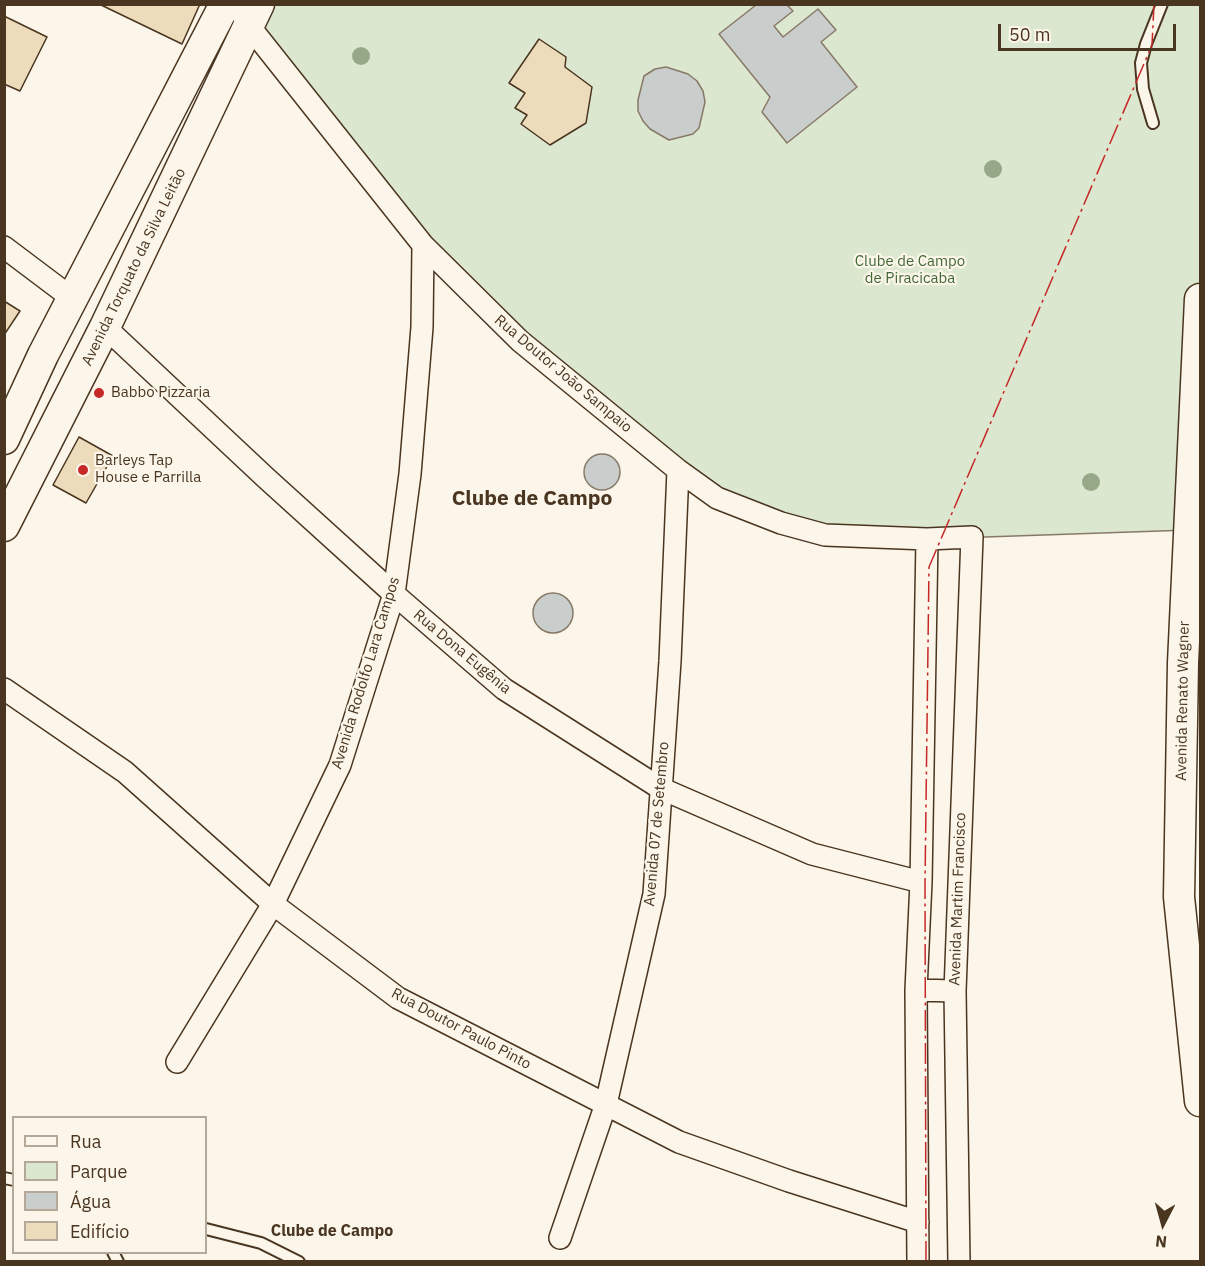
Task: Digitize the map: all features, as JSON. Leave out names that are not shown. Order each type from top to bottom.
[{"type":"main road","points":[[4,439],[43,355],[225,4]]},
{"type":"main road","name":"Avenida Torquato da Silva Leitão","points":[[4,526],[80,380],[248,12]]},
{"type":"main road","points":[[73,299],[88,345],[80,380]]},
{"type":"main road","name":"Avenida Renato Wagner","points":[[1200,299],[1182,663],[1179,897],[1200,1101]]},
{"type":"street","name":"Rua Doutor João Sampaio","points":[[248,12],[423,245],[520,341],[678,470],[717,498],[781,523],[825,535],[927,539],[972,537]]},
{"type":"street","name":"Avenida Rodolfo Lara Campos","points":[[177,1062],[273,904],[340,765],[394,594],[411,474],[422,327],[423,245]]},
{"type":"street","points":[[4,247],[73,299]]},
{"type":"street","name":"Rua Dona Eugênia","points":[[105,327],[266,478],[394,594],[504,689],[660,788],[812,854],[921,882]]},
{"type":"street","name":"Avenida 07 de Setembro","points":[[560,1238],[606,1104],[654,894],[670,661],[678,470]]},
{"type":"street","name":"Avenida Martim Francisco","points":[[959,1262],[955,991],[972,537]]},
{"type":"street","points":[[918,1262],[916,990],[921,882],[927,539]]},
{"type":"street","name":"Rua Doutor Paulo Pinto","points":[[4,689],[125,772],[273,904],[398,998],[679,1142],[918,1222]]},
{"type":"street","points":[[916,990],[955,991]]},
{"type":"lane","points":[[1153,123],[1143,89],[1141,63],[1162,4]]},
{"type":"lane","points":[[207,1229],[261,1243],[299,1262]]},
{"type":"green space","name":"Clube de Campo de Piracicaba","points":[[259,4],[1200,5],[1200,299],[1189,530],[927,539],[860,536],[717,498],[423,245],[250,27]]},
{"type":"water","points":[[756,5],[787,5],[793,11],[774,26],[783,37],[818,9],[836,30],[821,42],[857,87],[787,143],[762,112],[770,97],[719,34]]},
{"type":"water","points":[[666,67],[688,74],[697,81],[703,91],[705,102],[699,128],[693,134],[669,140],[650,129],[638,111],[638,100],[644,76],[655,69]]},
{"type":"water","points":[[602,454],[615,459],[620,472],[615,485],[602,490],[589,485],[584,472],[589,459]]},
{"type":"water","points":[[553,593],[561,594],[567,599],[572,605],[572,621],[567,627],[561,632],[553,633],[545,632],[539,627],[534,621],[533,613],[534,605],[539,599],[545,594]]},
{"type":"building","points":[[99,4],[200,4],[182,44]]},
{"type":"building","points":[[4,16],[47,37],[20,91],[4,84]]},
{"type":"building","points":[[539,39],[566,57],[565,67],[592,87],[586,123],[550,145],[521,124],[527,115],[515,108],[525,93],[509,83]]},
{"type":"building","points":[[4,301],[20,311],[4,335]]},
{"type":"building","name":"Barleys Tap House e Parrilla","points":[[79,437],[113,456],[86,503],[53,485]]},
{"type":"power","points":[[926,1262],[925,884],[929,567],[1152,45],[1154,4]]},
{"type":"place","name":"Babbo Pizzaria","points":[[99,393]]},
{"type":"place","name":"Barleys Tap House e Parrilla","points":[[83,470]]},
{"type":"district","name":"Clube de Campo","points":[[532,499]]},
{"type":"district","name":"Clube de Campo","points":[[332,1231]]}]
